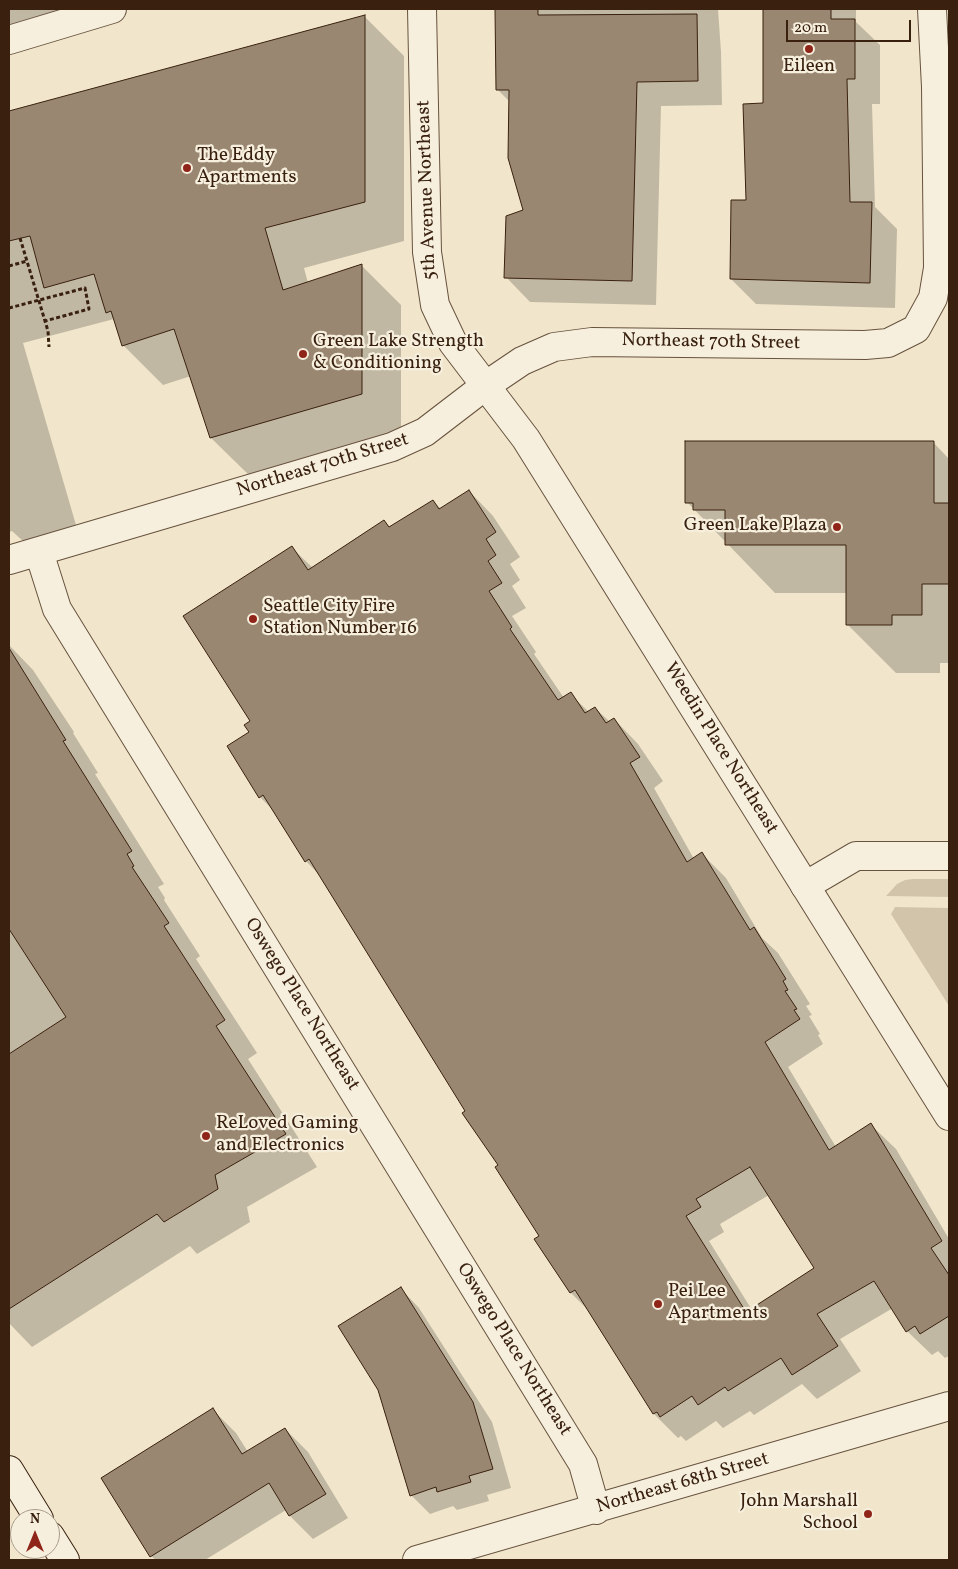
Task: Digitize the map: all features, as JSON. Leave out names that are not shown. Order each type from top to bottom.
[{"type":"street","points":[[9,40],[112,9]]},
{"type":"street","name":"5th Avenue Northeast","points":[[422,9],[426,252],[434,305],[453,342],[485,386]]},
{"type":"street","name":"Northeast 70th Street","points":[[9,560],[392,447],[425,432],[485,386],[522,361],[554,347],[592,342],[865,345],[888,343],[916,329],[933,298],[938,268],[936,87],[932,9]]},
{"type":"street","name":"Weedin Place Northeast","points":[[485,386],[526,439],[949,1116]]},
{"type":"street","name":"Oswego Place Northeast","points":[[39,552],[57,609],[583,1464],[596,1510]]},
{"type":"street","points":[[805,886],[856,856],[949,856]]},
{"type":"street","name":"Northeast 68th Street","points":[[417,1560],[596,1510],[949,1406]]},
{"type":"street","points":[[9,1470],[34,1509]]},
{"type":"path","points":[[20,238],[48,331],[49,347]]},
{"type":"path","points":[[9,266],[27,261]]},
{"type":"path","points":[[9,308],[84,288],[89,309],[45,321]]},
{"type":"shaded area","points":[[913,879],[949,879],[949,897],[886,896],[897,884]]},
{"type":"shaded area","points":[[895,907],[949,908],[949,1006],[891,914]]},
{"type":"building","points":[[495,9],[538,9],[538,15],[697,14],[698,81],[637,82],[632,281],[504,278],[506,216],[523,210],[508,158],[509,90],[496,90]]},
{"type":"building","points":[[763,9],[831,9],[831,19],[855,19],[855,79],[847,79],[850,202],[872,202],[870,283],[730,279],[731,200],[746,200],[743,104],[763,103]]},
{"type":"building","name":"The Eddy Apartments","points":[[365,15],[365,202],[265,228],[283,290],[362,264],[362,394],[210,438],[174,329],[122,346],[111,311],[106,313],[94,274],[44,288],[30,236],[9,241],[9,111]]},
{"type":"building","name":"Green Lake Plaza","points":[[685,441],[934,441],[934,503],[949,503],[949,584],[922,584],[922,615],[892,615],[892,625],[846,625],[846,545],[725,545],[725,510],[693,510],[693,503],[685,503]]},
{"type":"building","points":[[469,490],[496,532],[486,539],[496,555],[488,561],[502,583],[489,591],[512,627],[510,629],[558,700],[571,692],[585,713],[595,707],[606,723],[614,718],[640,757],[630,763],[687,862],[702,852],[750,930],[754,927],[786,979],[783,981],[788,990],[785,991],[797,1009],[794,1010],[800,1019],[765,1042],[829,1150],[871,1123],[942,1241],[931,1248],[949,1275],[949,1316],[920,1334],[915,1326],[906,1332],[874,1281],[817,1314],[838,1346],[792,1375],[781,1358],[728,1391],[725,1387],[698,1405],[692,1396],[660,1417],[657,1412],[653,1414],[575,1290],[570,1293],[534,1239],[539,1236],[495,1167],[498,1165],[462,1113],[465,1111],[309,859],[305,862],[263,795],[259,798],[227,746],[249,732],[244,725],[250,721],[183,616],[292,546],[308,570],[384,520],[389,527],[433,500],[439,509]],"holes":[[[750,1167],[814,1268],[746,1312],[686,1216],[701,1207],[696,1199]]]},
{"type":"building","points":[[9,648],[66,740],[63,741],[132,851],[127,854],[134,866],[132,867],[169,923],[164,926],[225,1020],[216,1026],[286,1134],[215,1175],[218,1189],[164,1222],[157,1214],[9,1309],[9,1054],[66,1017],[9,929]]},
{"type":"building","points":[[401,1287],[473,1402],[493,1469],[469,1476],[471,1482],[437,1492],[436,1487],[410,1496],[378,1390],[338,1326]]},
{"type":"building","points":[[213,1408],[242,1454],[285,1428],[326,1494],[289,1516],[269,1483],[150,1557],[101,1478]]},
{"type":"place","name":"Eileen","points":[[809,49]]},
{"type":"place","name":"The Eddy Apartments","points":[[187,168]]},
{"type":"place","name":"Green Lake Strength & Conditioning","points":[[303,354]]},
{"type":"place","name":"Green Lake Plaza","points":[[837,527]]},
{"type":"place","name":"Seattle City Fire Station Number 16","points":[[253,619]]},
{"type":"place","name":"ReLoved Gaming and Electronics","points":[[206,1136]]},
{"type":"place","name":"Pei Lee Apartments","points":[[658,1304]]},
{"type":"place","name":"John Marshall School","points":[[868,1514]]}]
